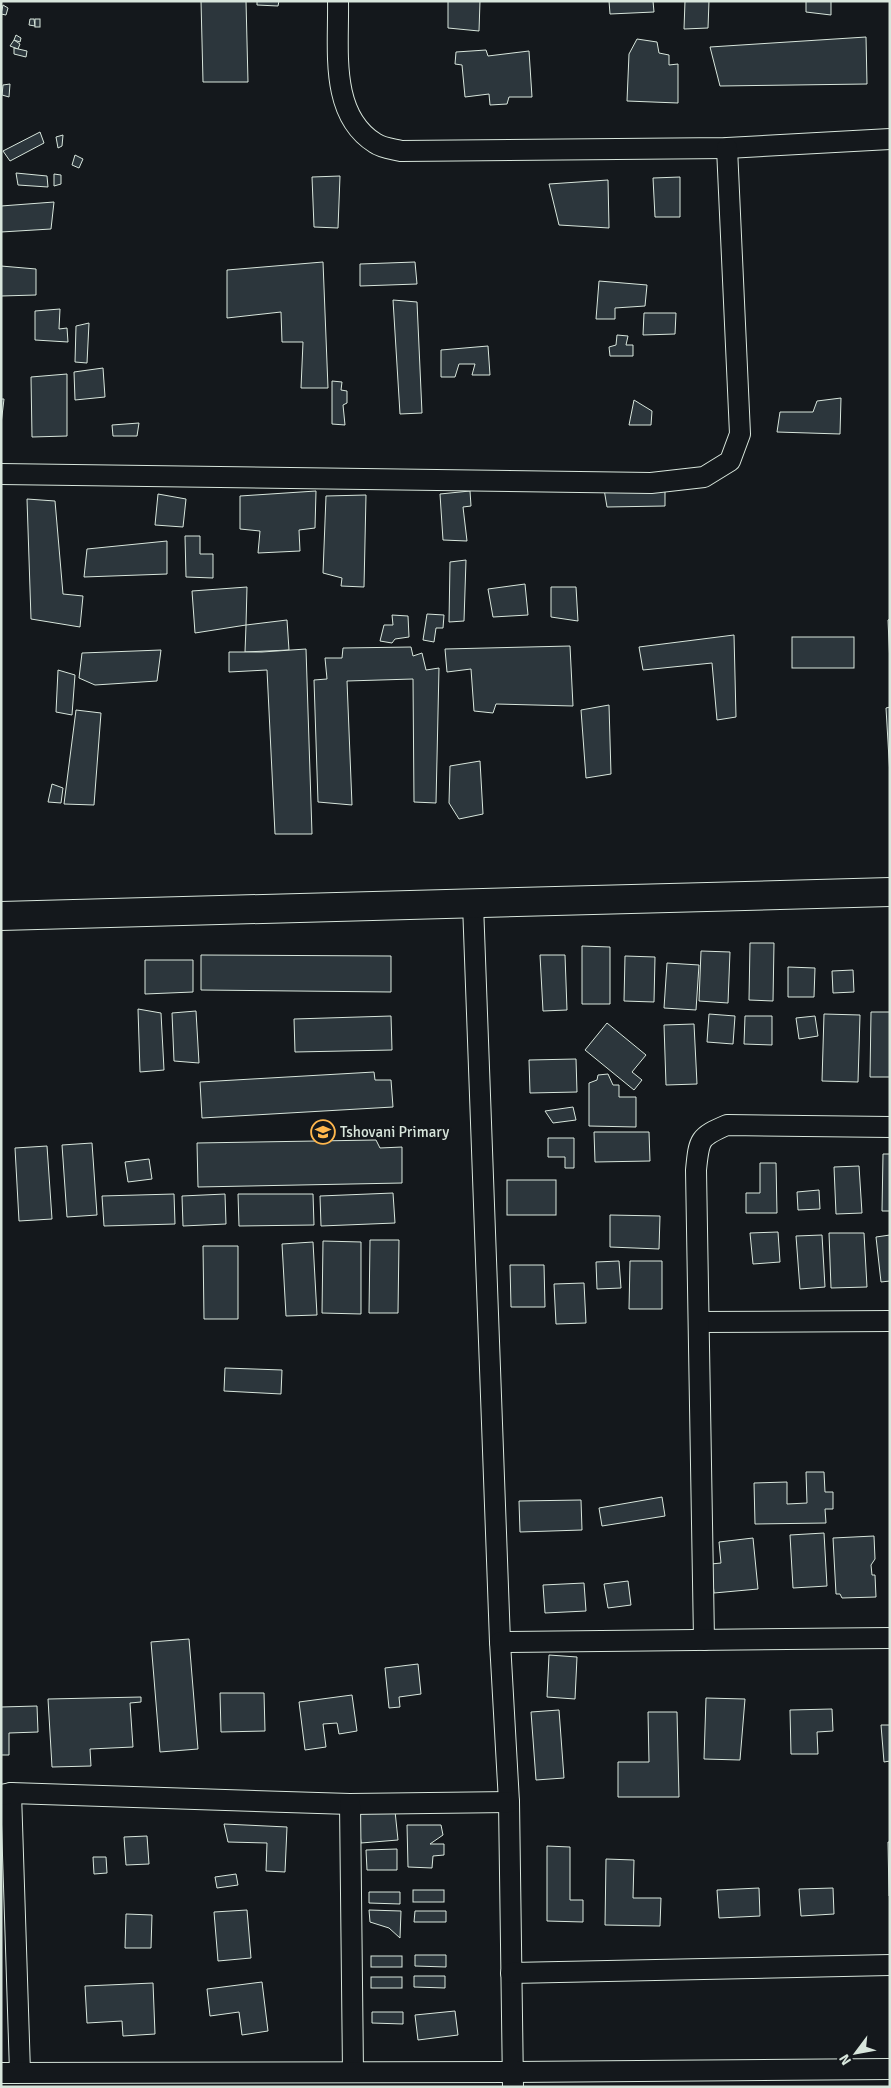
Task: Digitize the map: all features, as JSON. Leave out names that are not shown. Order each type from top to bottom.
[{"type":"street","points":[[338,1],[341,95],[355,127],[377,144],[401,151],[727,148],[890,139]]},
{"type":"street","points":[[1,474],[651,483],[704,477],[730,461],[740,434],[727,148]]},
{"type":"street","points":[[1,916],[890,892]]},
{"type":"street","points":[[473,904],[500,1642],[509,1802],[513,2080]]},
{"type":"street","points":[[704,1640],[696,1170],[698,1148],[706,1134],[727,1125],[890,1127]]},
{"type":"street","points":[[699,1322],[890,1321]]},
{"type":"street","points":[[500,1642],[890,1638]]},
{"type":"street","points":[[509,1802],[350,1804],[6,1794],[11,2072],[353,2072],[513,2080],[890,2069]]},
{"type":"street","points":[[350,1804],[353,2072]]},
{"type":"street","points":[[511,1973],[890,1965]]},
{"type":"building","points":[[201,1],[246,1],[248,82],[203,82]]},
{"type":"building","points":[[257,1],[279,1],[278,6],[257,5]]},
{"type":"building","points":[[448,1],[480,1],[479,31],[448,28]]},
{"type":"building","points":[[609,1],[653,1],[654,12],[610,14]]},
{"type":"building","points":[[685,1],[709,1],[708,28],[684,29]]},
{"type":"building","points":[[806,1],[831,1],[831,15],[806,12]]},
{"type":"building","points":[[3,5],[8,8],[6,15],[1,14]]},
{"type":"building","points":[[30,19],[34,19],[35,26],[29,25]]},
{"type":"building","points":[[35,19],[40,19],[40,27],[35,27]]},
{"type":"building","points":[[16,35],[21,38],[20,42],[14,40]]},
{"type":"building","points":[[866,37],[867,84],[720,86],[710,47]]},
{"type":"building","points":[[637,39],[657,42],[659,53],[669,55],[669,65],[678,64],[678,103],[627,101],[629,54]]},
{"type":"building","points":[[14,40],[20,44],[18,49],[10,46]]},
{"type":"building","points":[[14,48],[27,51],[26,57],[14,54]]},
{"type":"building","points":[[486,50],[488,56],[529,51],[532,97],[509,97],[507,104],[490,105],[489,94],[465,97],[462,65],[455,64],[456,52]]},
{"type":"building","points":[[10,84],[9,97],[2,95],[3,85]]},
{"type":"building","points":[[40,132],[44,143],[10,161],[3,151]]},
{"type":"building","points":[[63,135],[62,146],[58,148],[56,137]]},
{"type":"building","points":[[75,155],[83,159],[79,168],[72,165]]},
{"type":"building","points":[[16,173],[47,176],[48,187],[18,185]]},
{"type":"building","points":[[54,174],[61,175],[61,184],[54,186]]},
{"type":"building","points":[[340,176],[338,228],[314,227],[312,177]]},
{"type":"building","points":[[680,177],[680,217],[655,217],[653,178]]},
{"type":"building","points":[[608,180],[609,228],[559,225],[549,184]]},
{"type":"building","points":[[54,202],[51,229],[1,232],[1,206]]},
{"type":"building","points":[[323,262],[328,388],[301,388],[303,342],[282,342],[281,312],[227,318],[227,270]]},
{"type":"building","points":[[415,262],[417,284],[360,286],[360,264]]},
{"type":"building","points":[[1,266],[36,269],[36,295],[1,296]]},
{"type":"building","points":[[599,281],[647,285],[645,306],[615,308],[615,319],[596,319]]},
{"type":"building","points":[[393,300],[417,302],[422,413],[400,414]]},
{"type":"building","points":[[60,309],[59,329],[67,328],[68,342],[35,340],[35,311]]},
{"type":"building","points":[[644,313],[676,313],[675,334],[643,335]]},
{"type":"building","points":[[89,323],[87,363],[75,362],[76,326]]},
{"type":"building","points":[[617,335],[628,336],[626,345],[633,345],[633,356],[610,356],[609,347],[616,345]]},
{"type":"building","points":[[488,346],[490,375],[472,375],[475,364],[459,364],[455,377],[441,377],[441,350]]},
{"type":"building","points":[[103,368],[105,397],[75,400],[74,372]]},
{"type":"building","points":[[67,374],[67,436],[32,437],[31,377]]},
{"type":"building","points":[[332,381],[342,382],[341,390],[347,391],[347,403],[343,405],[345,425],[332,424]]},
{"type":"building","points":[[841,398],[840,434],[777,432],[780,412],[813,412],[817,401]]},
{"type":"building","points":[[1,399],[4,399],[1,424]]},
{"type":"building","points":[[634,400],[652,411],[651,425],[629,425]]},
{"type":"building","points":[[139,423],[137,436],[113,436],[112,425]]},
{"type":"building","points":[[665,486],[665,506],[607,507],[604,489]]},
{"type":"building","points":[[316,491],[315,528],[299,530],[300,551],[258,553],[260,531],[240,529],[240,496]]},
{"type":"building","points":[[470,491],[471,506],[463,507],[467,541],[443,540],[440,494]]},
{"type":"building","points":[[158,494],[186,499],[183,527],[155,525]]},
{"type":"building","points":[[366,495],[364,587],[341,586],[342,578],[323,573],[326,496]]},
{"type":"building","points":[[27,499],[55,501],[63,594],[83,596],[80,627],[31,619]]},
{"type":"building","points":[[185,536],[200,536],[200,554],[213,554],[213,578],[186,577]]},
{"type":"building","points":[[167,541],[167,574],[84,577],[87,549]]},
{"type":"building","points":[[466,560],[464,621],[449,622],[450,562]]},
{"type":"building","points":[[525,584],[528,615],[493,617],[488,589]]},
{"type":"building","points":[[247,587],[246,625],[195,633],[192,591]]},
{"type":"building","points":[[551,587],[576,587],[578,621],[551,617]]},
{"type":"building","points":[[427,614],[444,615],[443,628],[436,628],[434,642],[423,640]]},
{"type":"building","points":[[392,615],[408,616],[409,637],[395,639],[392,643],[380,641],[384,625],[393,625]]},
{"type":"building","points":[[890,619],[890,665],[888,620]]},
{"type":"building","points":[[287,620],[289,650],[245,652],[246,625]]},
{"type":"building","points":[[734,635],[736,717],[717,720],[712,663],[643,670],[639,647]]},
{"type":"building","points":[[792,637],[854,637],[854,668],[792,668]]},
{"type":"building","points":[[570,646],[573,706],[496,704],[493,713],[474,711],[471,669],[447,672],[445,649]]},
{"type":"building","points":[[411,647],[413,656],[422,653],[426,670],[439,668],[436,803],[414,802],[413,679],[347,681],[352,805],[318,802],[314,680],[327,679],[325,658],[342,658],[343,648]]},
{"type":"building","points":[[306,649],[312,834],[275,834],[267,670],[229,672],[229,652]]},
{"type":"building","points":[[161,650],[157,681],[95,685],[79,678],[82,653]]},
{"type":"building","points":[[58,670],[75,675],[72,715],[56,712]]},
{"type":"building","points":[[609,705],[611,774],[586,778],[581,710]]},
{"type":"building","points":[[890,707],[890,776],[886,708]]},
{"type":"building","points":[[76,710],[101,713],[94,805],[64,804]]},
{"type":"building","points":[[480,761],[483,814],[459,819],[449,803],[450,766]]},
{"type":"building","points":[[52,784],[63,788],[61,803],[48,802]]},
{"type":"building","points":[[750,943],[774,943],[773,1001],[749,1000]]},
{"type":"building","points":[[582,946],[610,947],[610,1004],[582,1004]]},
{"type":"building","points":[[701,951],[730,952],[728,1003],[699,1001]]},
{"type":"building","points":[[201,955],[391,956],[391,992],[201,990]]},
{"type":"building","points":[[540,955],[565,955],[567,1010],[543,1011]]},
{"type":"building","points":[[625,956],[655,957],[654,1002],[624,1001]]},
{"type":"building","points":[[145,960],[193,960],[193,992],[145,994]]},
{"type":"building","points":[[667,963],[699,965],[696,1010],[664,1008]]},
{"type":"building","points":[[788,967],[815,968],[814,997],[788,997]]},
{"type":"building","points":[[853,970],[854,992],[833,993],[832,971]]},
{"type":"building","points":[[138,1009],[161,1013],[164,1070],[140,1072]]},
{"type":"building","points":[[196,1011],[199,1063],[174,1061],[172,1013]]},
{"type":"building","points":[[871,1012],[890,1012],[890,1077],[870,1077]]},
{"type":"building","points":[[709,1014],[735,1016],[733,1044],[707,1042]]},
{"type":"building","points":[[824,1014],[860,1015],[858,1082],[822,1081]]},
{"type":"building","points":[[391,1016],[392,1050],[295,1052],[294,1019]]},
{"type":"building","points":[[745,1016],[772,1016],[772,1045],[744,1044]]},
{"type":"building","points":[[815,1016],[818,1036],[799,1039],[796,1018]]},
{"type":"building","points":[[607,1023],[646,1055],[632,1072],[642,1080],[634,1090],[585,1050]]},
{"type":"building","points":[[694,1024],[697,1084],[666,1085],[664,1025]]},
{"type":"building","points":[[576,1059],[577,1092],[530,1093],[529,1060]]},
{"type":"building","points":[[374,1072],[375,1080],[391,1080],[393,1107],[202,1118],[200,1082]]},
{"type":"building","points":[[608,1074],[613,1085],[619,1085],[619,1097],[636,1097],[636,1127],[589,1126],[589,1083],[597,1080],[598,1075]]},
{"type":"building","points":[[573,1107],[576,1120],[553,1123],[545,1111]]},
{"type":"building","points":[[594,1132],[649,1132],[650,1161],[595,1162]]},
{"type":"building","points":[[548,1138],[574,1138],[574,1168],[565,1168],[565,1157],[548,1157]]},
{"type":"building","points":[[376,1140],[380,1148],[402,1147],[402,1183],[198,1187],[197,1143]]},
{"type":"building","points":[[92,1143],[97,1215],[67,1217],[62,1145]]},
{"type":"building","points":[[47,1146],[52,1219],[19,1221],[15,1148]]},
{"type":"building","points":[[883,1154],[890,1154],[890,1211],[882,1211]]},
{"type":"building","points":[[149,1159],[152,1179],[128,1182],[125,1162]]},
{"type":"building","points":[[760,1163],[776,1163],[777,1213],[746,1213],[746,1193],[760,1193]]},
{"type":"building","points":[[859,1166],[862,1213],[836,1214],[834,1167]]},
{"type":"building","points":[[507,1180],[556,1180],[556,1215],[507,1215]]},
{"type":"building","points":[[819,1190],[820,1209],[798,1210],[797,1192]]},
{"type":"building","points":[[393,1193],[395,1223],[321,1226],[320,1196]]},
{"type":"building","points":[[174,1194],[175,1224],[104,1226],[102,1196]]},
{"type":"building","points":[[225,1194],[226,1224],[183,1226],[182,1196]]},
{"type":"building","points":[[238,1194],[313,1194],[314,1225],[239,1226]]},
{"type":"building","points":[[610,1215],[660,1216],[659,1249],[610,1247]]},
{"type":"building","points":[[778,1232],[780,1262],[753,1264],[750,1233]]},
{"type":"building","points":[[829,1233],[864,1233],[867,1287],[831,1288]]},
{"type":"building","points":[[822,1235],[825,1287],[800,1289],[796,1236]]},
{"type":"building","points":[[890,1235],[890,1281],[881,1282],[876,1237]]},
{"type":"building","points":[[370,1240],[399,1240],[398,1313],[369,1313]]},
{"type":"building","points":[[323,1241],[361,1242],[361,1314],[322,1313]]},
{"type":"building","points":[[313,1242],[317,1315],[286,1316],[282,1244]]},
{"type":"building","points":[[203,1246],[238,1246],[238,1319],[204,1319]]},
{"type":"building","points":[[619,1261],[621,1288],[597,1289],[596,1262]]},
{"type":"building","points":[[630,1261],[662,1261],[662,1309],[629,1309]]},
{"type":"building","points":[[510,1265],[544,1265],[545,1307],[511,1307]]},
{"type":"building","points":[[584,1283],[586,1323],[556,1324],[554,1284]]},
{"type":"building","points":[[225,1368],[282,1370],[281,1394],[224,1391]]},
{"type":"building","points":[[806,1472],[824,1472],[825,1492],[833,1492],[833,1509],[825,1509],[826,1523],[755,1524],[754,1483],[787,1482],[787,1504],[807,1503]]},
{"type":"building","points":[[662,1497],[665,1516],[602,1526],[599,1508]]},
{"type":"building","points":[[581,1500],[582,1530],[520,1532],[519,1501]]},
{"type":"building","points":[[824,1533],[827,1586],[793,1588],[790,1535]]},
{"type":"building","points":[[874,1536],[875,1559],[871,1565],[872,1575],[875,1575],[876,1597],[842,1598],[840,1594],[836,1594],[833,1538]]},
{"type":"building","points":[[753,1538],[758,1589],[714,1593],[711,1564],[721,1563],[719,1542]]},
{"type":"building","points":[[628,1581],[631,1605],[608,1608],[604,1584]]},
{"type":"building","points":[[584,1583],[586,1611],[545,1613],[543,1585]]},
{"type":"building","points":[[189,1639],[198,1749],[160,1752],[151,1642]]},
{"type":"building","points":[[549,1655],[577,1657],[575,1699],[547,1697]]},
{"type":"building","points":[[418,1664],[421,1694],[399,1697],[400,1707],[389,1708],[385,1668]]},
{"type":"building","points":[[220,1693],[264,1693],[265,1731],[221,1732]]},
{"type":"building","points":[[352,1695],[357,1731],[339,1734],[337,1723],[323,1724],[326,1747],[305,1750],[299,1702]]},
{"type":"building","points":[[141,1697],[141,1702],[130,1703],[133,1747],[90,1749],[91,1766],[52,1767],[48,1699]]},
{"type":"building","points":[[706,1698],[745,1699],[740,1760],[704,1759]]},
{"type":"building","points":[[37,1706],[38,1732],[9,1733],[9,1755],[1,1755],[1,1707]]},
{"type":"building","points":[[832,1709],[833,1731],[817,1732],[818,1754],[791,1754],[790,1710]]},
{"type":"building","points":[[559,1710],[564,1778],[536,1780],[531,1712]]},
{"type":"building","points":[[648,1712],[677,1712],[679,1797],[618,1797],[618,1762],[649,1762]]},
{"type":"building","points":[[881,1725],[890,1725],[890,1761],[884,1762]]},
{"type":"building","points":[[395,1811],[398,1840],[361,1843],[358,1814]]},
{"type":"building","points":[[224,1824],[287,1827],[285,1872],[266,1871],[267,1843],[228,1842]]},
{"type":"building","points":[[407,1825],[441,1825],[443,1835],[430,1844],[444,1844],[444,1855],[433,1856],[432,1868],[408,1867]]},
{"type":"building","points":[[147,1836],[149,1864],[126,1865],[124,1837]]},
{"type":"building","points":[[888,1842],[890,1842],[890,1896],[889,1896]]},
{"type":"building","points":[[547,1846],[570,1847],[570,1900],[583,1900],[583,1922],[547,1921]]},
{"type":"building","points":[[397,1849],[397,1870],[367,1870],[366,1850]]},
{"type":"building","points":[[93,1857],[106,1857],[107,1873],[94,1874]]},
{"type":"building","points":[[606,1859],[634,1860],[633,1898],[661,1898],[660,1926],[605,1925]]},
{"type":"building","points":[[236,1874],[238,1885],[217,1888],[215,1877]]},
{"type":"building","points":[[759,1888],[760,1916],[719,1918],[717,1890]]},
{"type":"building","points":[[833,1888],[834,1914],[801,1916],[799,1889]]},
{"type":"building","points":[[413,1890],[444,1890],[444,1902],[413,1902]]},
{"type":"building","points":[[369,1892],[400,1892],[400,1904],[369,1903]]},
{"type":"building","points":[[247,1910],[251,1958],[218,1961],[214,1912]]},
{"type":"building","points":[[369,1910],[401,1911],[400,1938],[389,1928],[370,1922]]},
{"type":"building","points":[[415,1911],[446,1911],[446,1922],[414,1922]]},
{"type":"building","points":[[126,1914],[152,1915],[151,1948],[125,1948]]},
{"type":"building","points":[[415,1955],[446,1955],[446,1967],[415,1966]]},
{"type":"building","points":[[371,1956],[402,1956],[402,1967],[371,1967]]},
{"type":"building","points":[[414,1976],[445,1976],[445,1988],[414,1987]]},
{"type":"building","points":[[371,1977],[402,1977],[402,1988],[371,1988]]},
{"type":"building","points":[[262,1982],[268,2031],[242,2035],[239,2012],[210,2016],[207,1989]]},
{"type":"building","points":[[153,1983],[155,2034],[123,2036],[122,2021],[87,2023],[85,1986]]},
{"type":"building","points":[[455,2011],[458,2035],[418,2040],[415,2015]]},
{"type":"building","points":[[372,2012],[403,2012],[403,2024],[372,2023]]},
{"type":"place","name":"Tshovani Primary","points":[[323,1132]]}]
